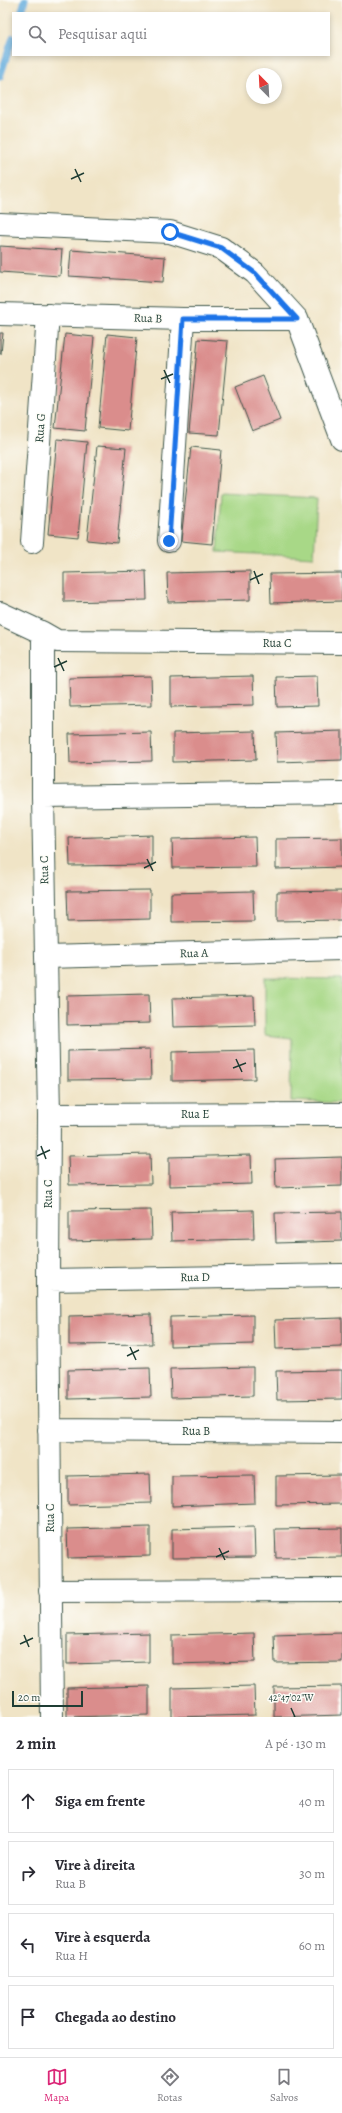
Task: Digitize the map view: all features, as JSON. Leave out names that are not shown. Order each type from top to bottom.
[{"type":"street","points":[[0,224],[170,232],[221,248],[255,273],[297,319],[342,439]]},
{"type":"street","name":"Rua B","points":[[0,314],[183,319],[297,319]]},
{"type":"street","name":"Rua G","points":[[32,542],[48,315]]},
{"type":"street","points":[[169,541],[183,319]]},
{"type":"street","points":[[0,613],[43,633]]},
{"type":"street","name":"Rua C","points":[[43,633],[57,642],[342,643]]},
{"type":"street","name":"Rua C","points":[[43,633],[43,797],[48,1114],[52,1717]]},
{"type":"street","points":[[43,797],[342,793]]},
{"type":"street","name":"Rua A","points":[[46,957],[342,949]]},
{"type":"street","name":"Rua E","points":[[48,1114],[342,1114]]},
{"type":"street","name":"Rua D","points":[[48,1280],[342,1275]]},
{"type":"street","name":"Rua B","points":[[49,1430],[342,1432]]},
{"type":"street","points":[[50,1591],[342,1590]]},
{"type":"green space","points":[[221,493],[317,498],[314,557],[217,552]]},
{"type":"green space","points":[[265,978],[342,979],[342,1103],[291,1101],[292,1038],[265,1035]]},
{"type":"building","points":[[0,246],[62,250],[60,276],[0,272]]},
{"type":"building","points":[[71,250],[165,257],[163,282],[69,276]]},
{"type":"building","points":[[0,333],[3,333],[1,354],[0,354]]},
{"type":"building","points":[[65,334],[94,337],[85,431],[55,428]]},
{"type":"building","points":[[107,334],[137,337],[128,431],[98,428]]},
{"type":"building","points":[[198,339],[228,341],[219,435],[189,433]]},
{"type":"building","points":[[263,376],[280,420],[252,431],[235,387]]},
{"type":"building","points":[[57,439],[87,442],[78,537],[48,534]]},
{"type":"building","points":[[97,446],[126,448],[117,543],[87,540]]},
{"type":"building","points":[[191,447],[221,450],[212,544],[181,541]]},
{"type":"building","points":[[146,571],[147,600],[64,602],[64,573]]},
{"type":"building","points":[[250,571],[250,600],[168,602],[167,573]]},
{"type":"building","points":[[342,573],[342,601],[271,603],[270,574]]},
{"type":"building","points":[[151,676],[152,705],[70,707],[69,678]]},
{"type":"building","points":[[253,676],[254,705],[171,707],[171,678]]},
{"type":"building","points":[[317,676],[318,706],[277,707],[276,677]]},
{"type":"building","points":[[255,731],[256,760],[173,762],[173,733]]},
{"type":"building","points":[[342,731],[342,760],[277,762],[276,733]]},
{"type":"building","points":[[151,732],[152,761],[70,763],[69,734]]},
{"type":"building","points":[[152,835],[152,865],[70,866],[69,838]]},
{"type":"building","points":[[255,837],[256,867],[173,868],[172,839]]},
{"type":"building","points":[[342,838],[342,867],[276,869],[276,839]]},
{"type":"building","points":[[150,890],[150,919],[68,921],[67,891]]},
{"type":"building","points":[[253,891],[254,921],[171,922],[171,893]]},
{"type":"building","points":[[342,891],[342,920],[277,921],[277,892]]},
{"type":"building","points":[[149,994],[150,1023],[67,1025],[67,996]]},
{"type":"building","points":[[254,996],[255,1025],[173,1027],[172,998]]},
{"type":"building","points":[[150,1049],[151,1079],[68,1080],[68,1051]]},
{"type":"building","points":[[254,1050],[255,1079],[172,1081],[172,1052]]},
{"type":"building","points":[[150,1154],[151,1184],[69,1185],[68,1156]]},
{"type":"building","points":[[251,1155],[252,1184],[169,1186],[169,1157]]},
{"type":"building","points":[[342,1157],[342,1186],[276,1188],[275,1159]]},
{"type":"building","points":[[151,1210],[152,1239],[69,1241],[69,1211]]},
{"type":"building","points":[[253,1210],[254,1239],[172,1241],[171,1212]]},
{"type":"building","points":[[342,1212],[342,1241],[276,1243],[275,1213]]},
{"type":"building","points":[[151,1314],[152,1344],[69,1345],[69,1316]]},
{"type":"building","points":[[253,1315],[253,1344],[170,1346],[170,1317]]},
{"type":"building","points":[[342,1318],[342,1347],[276,1349],[275,1320]]},
{"type":"building","points":[[253,1367],[253,1396],[171,1398],[170,1369]]},
{"type":"building","points":[[150,1368],[151,1397],[68,1399],[68,1370]]},
{"type":"building","points":[[342,1370],[342,1399],[277,1400],[276,1371]]},
{"type":"building","points":[[150,1474],[151,1503],[68,1505],[68,1476]]},
{"type":"building","points":[[254,1475],[255,1503],[172,1506],[172,1476]]},
{"type":"building","points":[[342,1475],[342,1504],[276,1505],[276,1476]]},
{"type":"building","points":[[150,1527],[150,1556],[68,1558],[67,1529]]},
{"type":"building","points":[[254,1527],[255,1557],[172,1558],[172,1529]]},
{"type":"building","points":[[342,1528],[342,1557],[276,1558],[275,1529]]},
{"type":"building","points":[[149,1633],[149,1662],[67,1664],[67,1635]]},
{"type":"building","points":[[254,1633],[255,1662],[172,1664],[172,1635]]},
{"type":"building","points":[[342,1633],[342,1662],[275,1663],[274,1635]]},
{"type":"building","points":[[149,1686],[149,1715],[67,1717],[67,1688]]},
{"type":"building","points":[[254,1686],[255,1715],[172,1717],[172,1688]]},
{"type":"building","points":[[342,1686],[342,1715],[274,1717],[274,1687]]},
{"type":"waterway","points":[[21,12],[25,0]]},
{"type":"waterway","points":[[0,77],[12,40]]},
{"type":"route","points":[[169,541],[183,319],[297,319],[255,273],[221,248],[170,232]]}]
